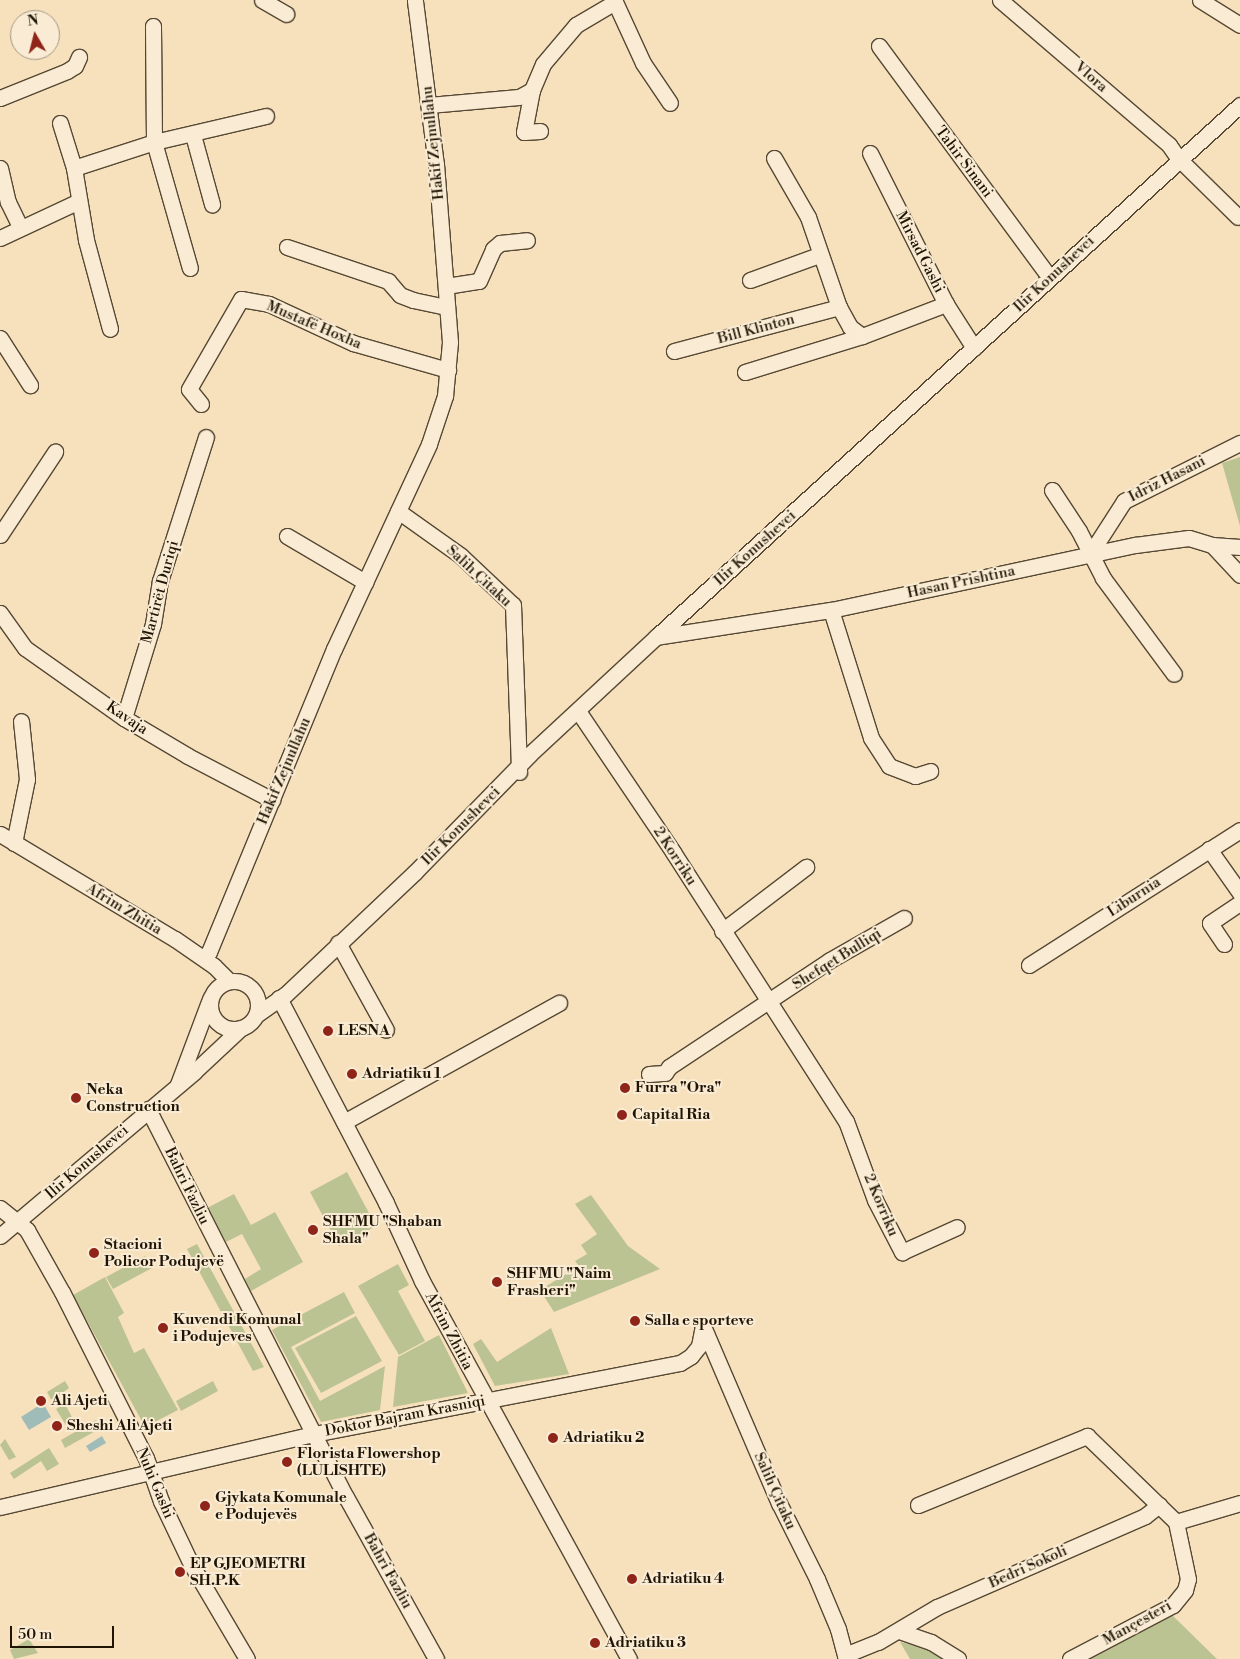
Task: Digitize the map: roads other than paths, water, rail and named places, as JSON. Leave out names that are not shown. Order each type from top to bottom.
[{"type":"street","points":[[262,0],[286,14]]},
{"type":"street","name":"Hakif Zejnullahu","points":[[203,958],[209,952],[272,800],[438,420],[448,370],[450,342],[429,105],[415,0]]},
{"type":"street","name":"Vlora","points":[[1000,0],[1170,145],[1178,158]]},
{"type":"street","points":[[1200,0],[1240,25]]},
{"type":"street","points":[[540,131],[524,132],[532,90],[554,48],[576,25],[615,2],[642,63],[670,103]]},
{"type":"street","points":[[153,26],[154,142],[190,268]]},
{"type":"street","name":"Tahir Sinani","points":[[879,46],[1050,277]]},
{"type":"street","points":[[0,98],[67,71],[75,66],[79,57]]},
{"type":"street","points":[[429,105],[519,97],[532,90]]},
{"type":"street","name":"Ilir Konushevci","points":[[279,998],[433,856],[519,767],[656,637],[974,348],[1178,158],[1240,105]]},
{"type":"street","points":[[74,168],[154,142],[193,135],[266,116]]},
{"type":"street","points":[[60,122],[74,168],[77,202],[110,329]]},
{"type":"street","points":[[193,135],[212,204]]},
{"type":"street","name":"Mirsad Gashi","points":[[870,153],[946,304],[974,348]]},
{"type":"street","points":[[774,158],[808,218],[839,307],[850,327],[862,336]]},
{"type":"street","points":[[1178,158],[1238,217]]},
{"type":"street","points":[[0,168],[8,202],[20,227]]},
{"type":"street","points":[[0,238],[77,202]]},
{"type":"street","points":[[446,286],[479,281],[493,250],[500,243],[527,240]]},
{"type":"street","points":[[287,246],[388,281],[400,295],[413,300],[447,307]]},
{"type":"street","points":[[750,280],[820,255]]},
{"type":"street","name":"Mustafë Hoxha","points":[[201,404],[189,389],[241,299],[269,304],[353,343],[448,370]]},
{"type":"street","points":[[745,372],[862,336],[946,304]]},
{"type":"street","name":"Bill Klinton","points":[[674,352],[839,307]]},
{"type":"street","points":[[0,338],[30,385]]},
{"type":"street","name":"Martirët Duriqi","points":[[124,718],[153,624],[160,581],[206,437]]},
{"type":"street","name":"Idriz Hasani","points":[[1090,554],[1108,522],[1124,501],[1240,443]]},
{"type":"street","points":[[0,535],[55,452]]},
{"type":"street","points":[[1052,490],[1103,578],[1174,674]]},
{"type":"street","name":"Salih Çitaku","points":[[398,512],[461,556],[514,605],[519,767]]},
{"type":"street","points":[[287,536],[366,582]]},
{"type":"street","name":"Hasan Prishtina","points":[[656,637],[831,610],[1090,554],[1189,538],[1212,545],[1240,547]]},
{"type":"street","points":[[1212,545],[1240,575]]},
{"type":"street","points":[[831,610],[871,738],[890,766],[915,776],[930,771]]},
{"type":"street","name":"Kavaja","points":[[0,613],[26,648],[124,718],[188,756],[272,800]]},
{"type":"street","name":"2 Korriku","points":[[578,711],[771,1001],[846,1121],[875,1200],[902,1252],[958,1227]]},
{"type":"street","points":[[14,843],[27,779],[21,721]]},
{"type":"street","name":"Liburnia","points":[[1028,965],[1240,830]]},
{"type":"street","name":"Afrim Zhitia","points":[[0,834],[203,958],[229,981]]},
{"type":"street","points":[[1210,850],[1240,894]]},
{"type":"street","points":[[722,930],[806,867]]},
{"type":"street","points":[[1224,944],[1210,923],[1240,903]]},
{"type":"street","name":"Shefqet Bulliqi","points":[[771,1001],[830,960],[904,918]]},
{"type":"street","points":[[338,943],[386,1030]]},
{"type":"street","points":[[178,1084],[211,998],[218,987],[229,981],[236,980],[279,998]]},
{"type":"street","points":[[250,987],[258,1000],[256,1015]]},
{"type":"street","points":[[211,998],[215,1019],[226,1028],[241,1028],[279,998]]},
{"type":"street","name":"Afrim Zhitia","points":[[279,998],[344,1122],[422,1281],[629,1659]]},
{"type":"street","points":[[648,1074],[665,1073],[669,1067],[771,1001]]},
{"type":"street","points":[[344,1122],[559,1003]]},
{"type":"street","name":"Ilir Konushevci","points":[[0,1236],[241,1028]]},
{"type":"street","name":"Bahri Fazliu","points":[[148,1109],[314,1434],[436,1659]]},
{"type":"street","name":"Nuhi Gashi","points":[[0,1208],[18,1220],[32,1238],[66,1300],[191,1564],[247,1659]]},
{"type":"street","name":"Salih Çitaku","points":[[704,1326],[779,1503],[817,1579],[845,1657],[899,1631]]},
{"type":"street","name":"Doktor Bajram Krasniqi","points":[[0,1507],[150,1474],[314,1434],[680,1363],[691,1356],[699,1346],[704,1326]]},
{"type":"street","points":[[918,1505],[1087,1436],[1176,1522],[1240,1503]]},
{"type":"street","name":"Bedri Sokoli","points":[[899,1631],[937,1607],[1145,1516],[1159,1506]]},
{"type":"street","name":"Mançesteri","points":[[1070,1659],[1172,1605],[1185,1590],[1188,1579],[1176,1522]]},
{"type":"street","points":[[899,1631],[930,1642],[958,1659]]},
{"type":"water","points":[[43,1403],[51,1417],[29,1430],[21,1417]]},
{"type":"water","points":[[102,1436],[106,1443],[90,1452],[86,1446]]},
{"type":"place","name":"LESNA","points":[[328,1031]]},
{"type":"place","name":"Adriatiku 1","points":[[352,1074]]},
{"type":"place","name":"Furra \"Ora\"","points":[[625,1088]]},
{"type":"place","name":"Neka Construction","points":[[76,1098]]},
{"type":"place","name":"Capital Ria","points":[[622,1115]]},
{"type":"place","name":"SHFMU \"Shaban Shala\"","points":[[313,1230]]},
{"type":"place","name":"Stacioni Policor Podujevë","points":[[94,1253]]},
{"type":"place","name":"SHFMU \"Naim Frasheri\"","points":[[497,1282]]},
{"type":"place","name":"Salla e sporteve","points":[[635,1321]]},
{"type":"place","name":"Kuvendi Komunal i Podujeves","points":[[163,1328]]},
{"type":"place","name":"Ali Ajeti","points":[[41,1401]]},
{"type":"place","name":"Sheshi Ali Ajeti","points":[[57,1426]]},
{"type":"place","name":"Adriatiku 2","points":[[553,1438]]},
{"type":"place","name":"Florista Flowershop (LULISHTE)","points":[[287,1462]]},
{"type":"place","name":"Gjykata Komunale e Podujevës","points":[[205,1506]]},
{"type":"place","name":"EP GJEOMETRI SH.P.K","points":[[180,1572]]},
{"type":"place","name":"Adriatiku 4","points":[[632,1579]]},
{"type":"place","name":"Adriatiku 3","points":[[595,1643]]}]
